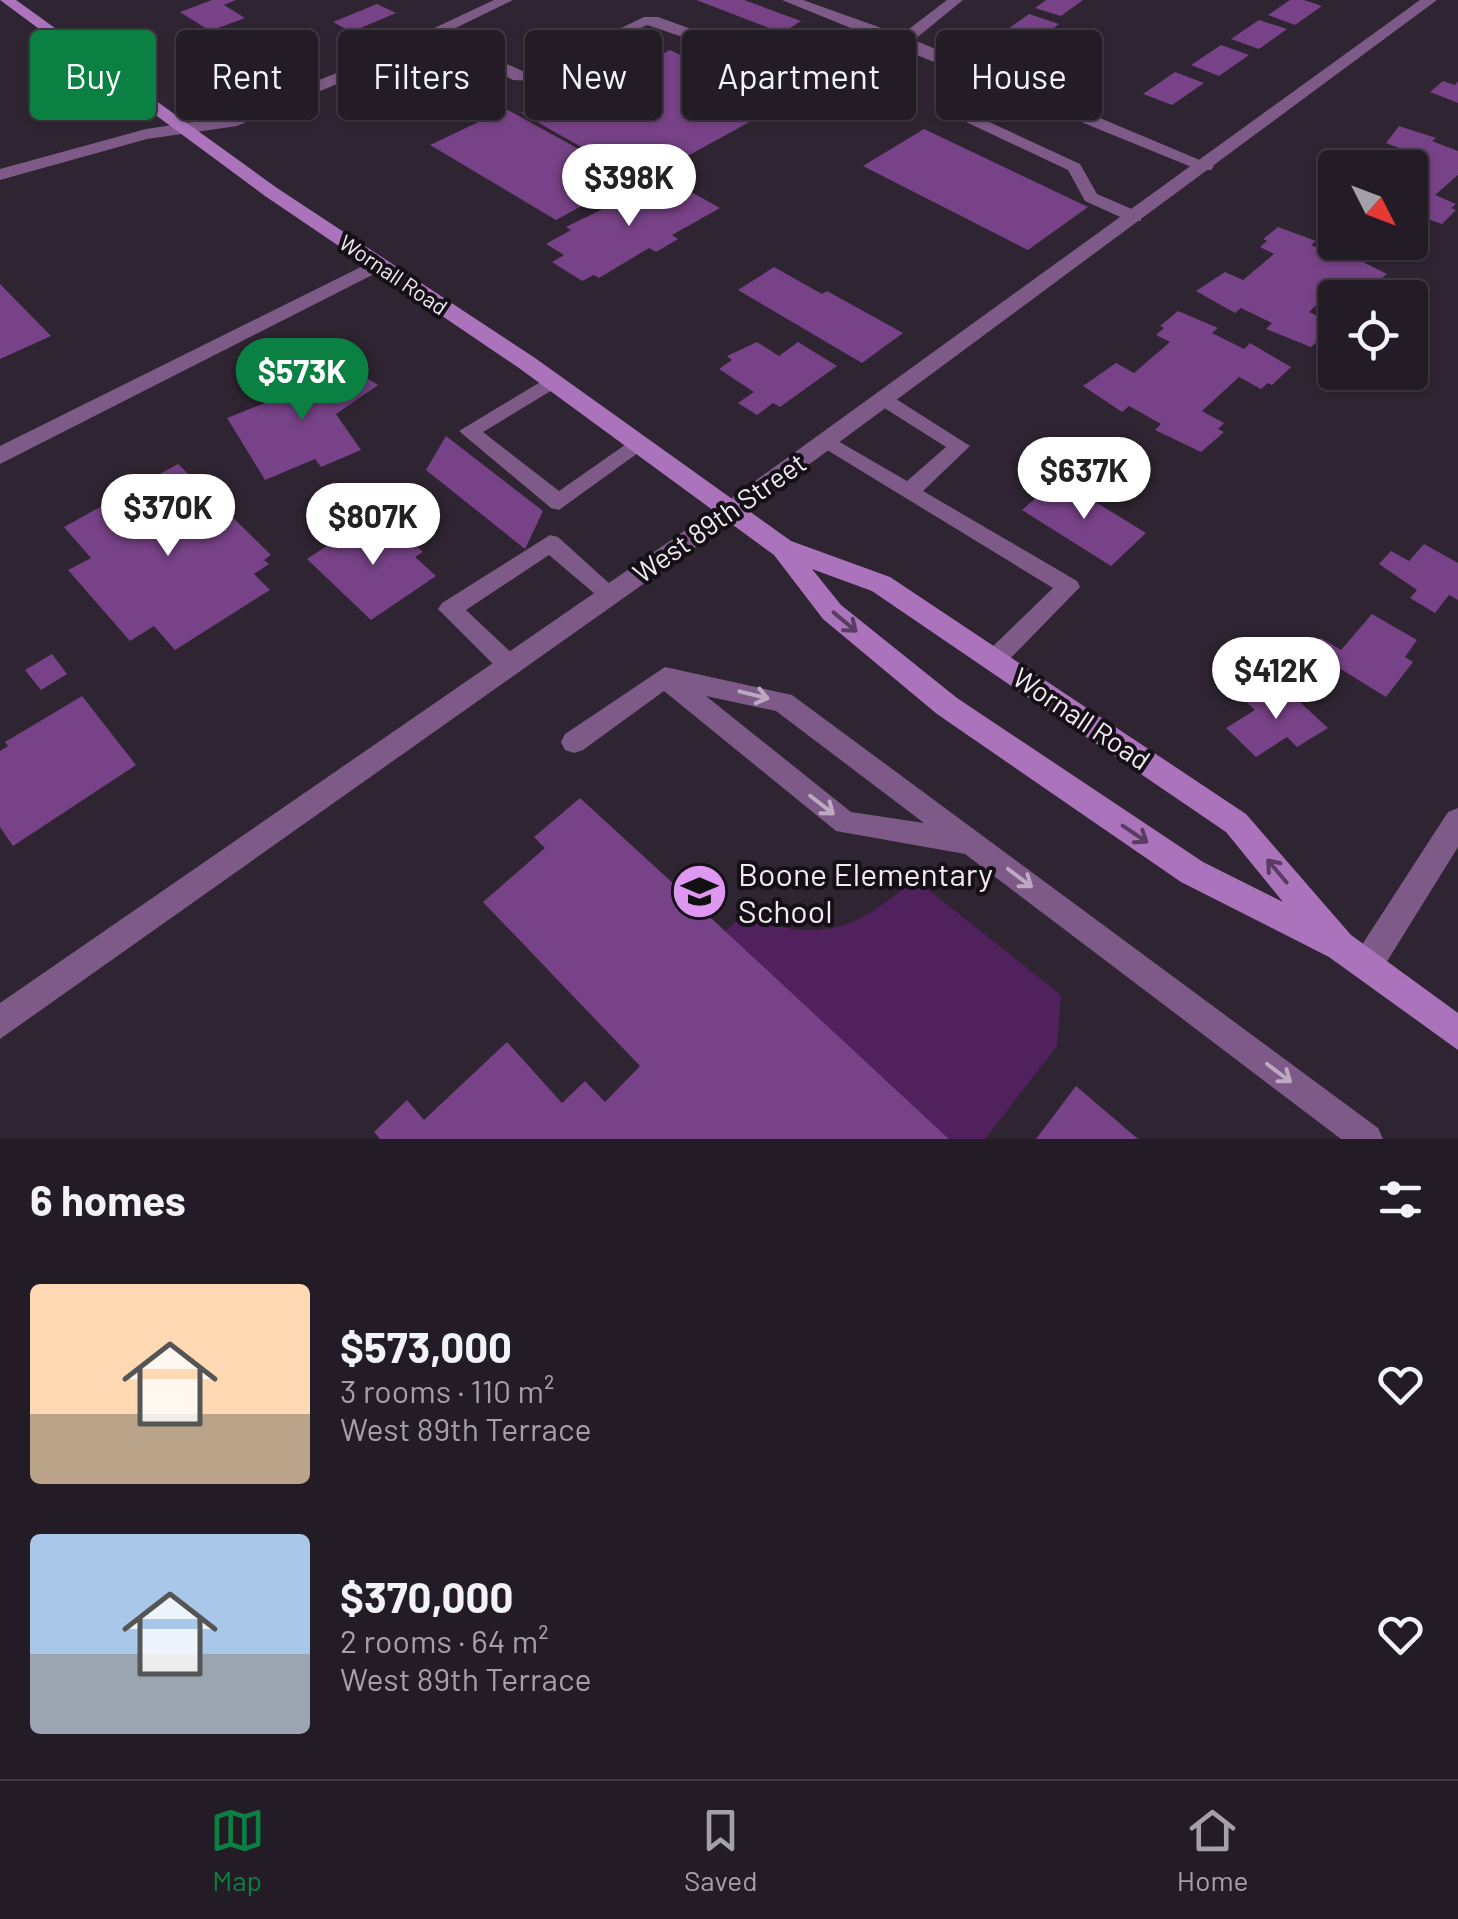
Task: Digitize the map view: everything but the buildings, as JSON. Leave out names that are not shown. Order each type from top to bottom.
[{"type":"main road","name":"Wornall Road","points":[[6,0],[185,129],[552,381],[782,548],[881,584],[1236,823],[1340,946]]},
{"type":"main road","name":"Wornall Road","points":[[782,548],[832,612],[947,706],[1192,872],[1340,946],[1458,1033]]},
{"type":"street","points":[[444,30],[506,0]]},
{"type":"street","points":[[790,0],[873,30]]},
{"type":"street","points":[[916,31],[956,0]]},
{"type":"street","name":"West 89th Street","points":[[0,1023],[730,511],[1430,0]]},
{"type":"street","points":[[0,175],[146,134],[231,122],[338,76]]},
{"type":"street","points":[[1094,120],[1206,166]]},
{"type":"street","points":[[0,456],[379,264]]},
{"type":"street","points":[[1367,965],[1458,821]]},
{"type":"lane","points":[[505,71],[518,77],[530,76],[644,21],[653,20],[780,66],[801,66],[865,27]]},
{"type":"lane","points":[[974,120],[1074,166],[1091,197],[1135,218]]},
{"type":"lane","points":[[552,381],[469,430],[559,502]]},
{"type":"lane","points":[[885,398],[960,446],[910,490]]},
{"type":"lane","points":[[824,442],[1069,587],[995,659]]},
{"type":"lane","points":[[508,665],[450,609],[550,543],[559,502],[640,445]]},
{"type":"lane","points":[[550,543],[610,594]]},
{"type":"lane","points":[[574,742],[665,677],[784,702],[1366,1139]]},
{"type":"lane","points":[[665,677],[845,823],[974,844]]},
{"type":"shaded area","points":[[907,886],[925,887],[1061,995],[1057,1046],[985,1139],[949,1139],[725,931],[741,918],[791,928],[829,929],[865,916]]},
{"type":"place","name":"Boone Elementary School","points":[[699,891]]}]
